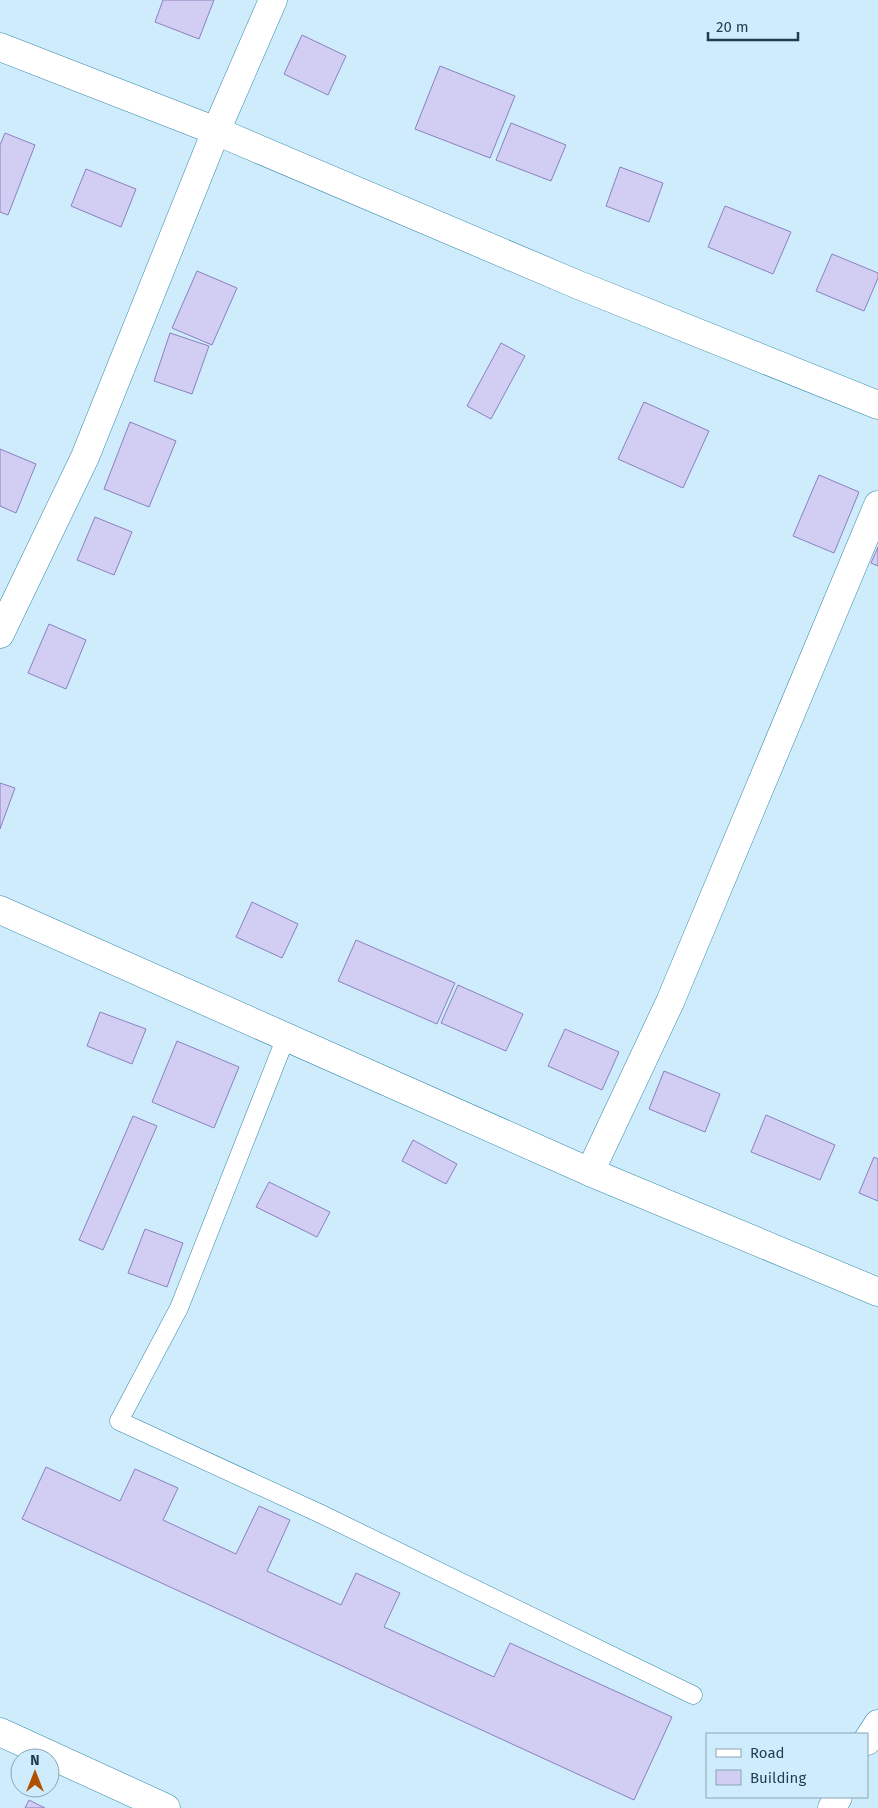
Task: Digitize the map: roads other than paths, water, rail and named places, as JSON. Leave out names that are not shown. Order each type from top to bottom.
[{"type":"street","points":[[0,634],[85,458],[216,131],[273,0]]},
{"type":"street","points":[[0,47],[216,131],[576,284],[878,405]]},
{"type":"street","points":[[590,1172],[670,1002],[878,505]]},
{"type":"street","points":[[0,910],[590,1172],[878,1292]]},
{"type":"street","points":[[868,1739],[878,1724]]},
{"type":"street","points":[[0,1732],[166,1808]]},
{"type":"lane","points":[[286,1037],[179,1308],[119,1421],[321,1514],[693,1695]]}]
